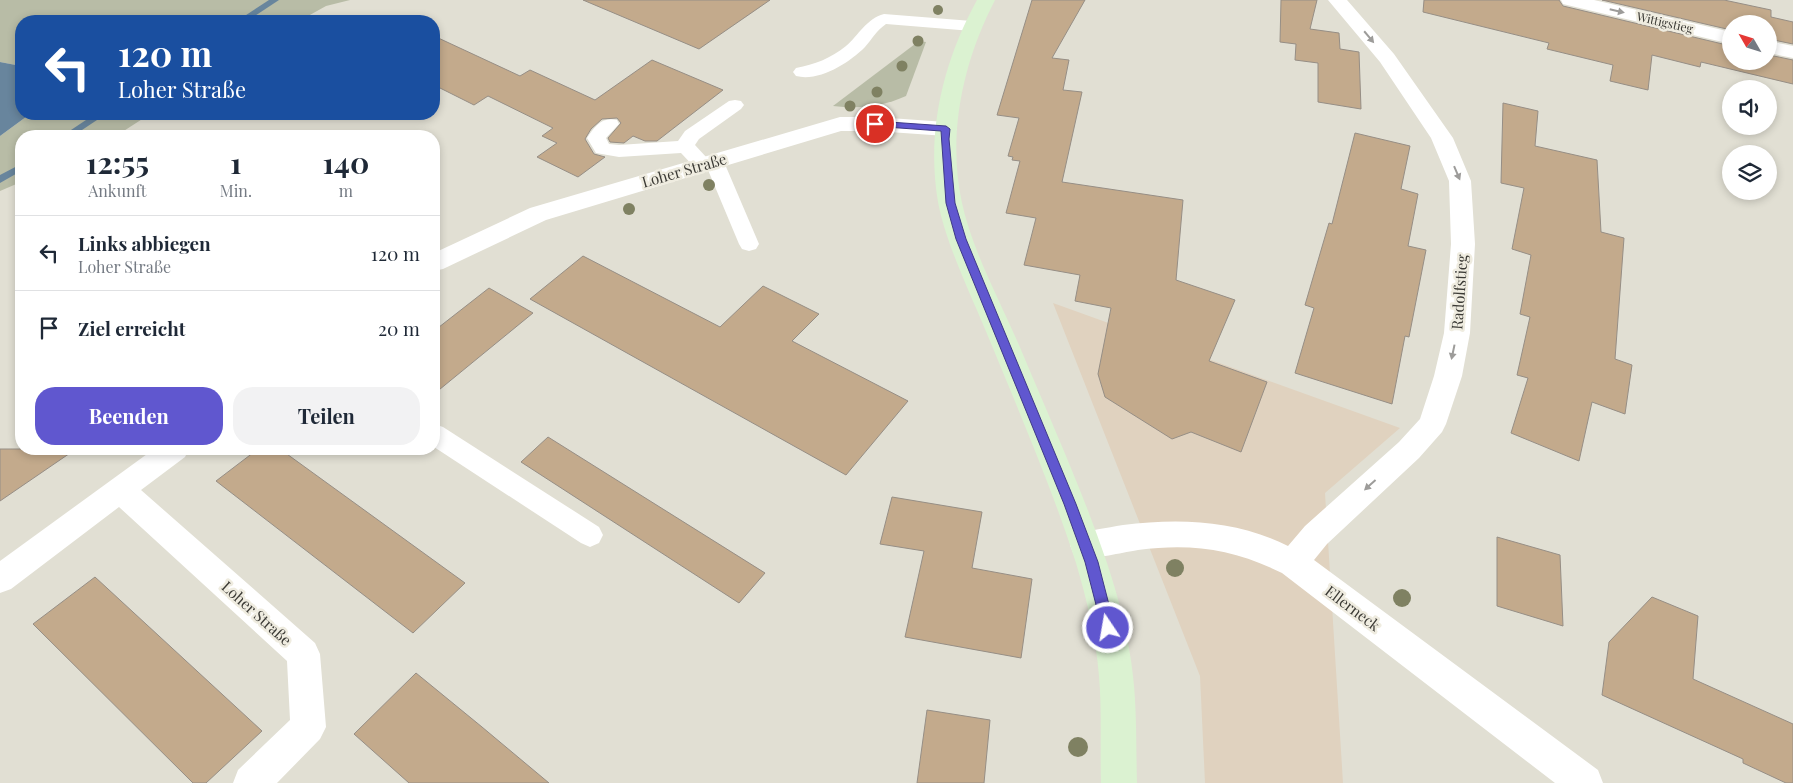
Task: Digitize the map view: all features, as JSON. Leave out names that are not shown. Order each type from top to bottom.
[{"type":"main road","points":[[986,0],[972,26],[952,90],[945,148],[950,203],[961,239],[1050,452],[1085,545],[1104,605],[1116,676],[1119,783]]},
{"type":"street","name":"Radolfstieg","points":[[1293,563],[1316,535],[1409,450],[1432,424],[1448,376],[1457,334],[1463,244],[1460,181],[1442,138],[1386,58],[1337,0]]},
{"type":"street","name":"Wittigstieg","points":[[1570,0],[1722,36]]},
{"type":"street","points":[[1778,49],[1793,52]]},
{"type":"street","name":"Loher Straße","points":[[440,260],[538,214],[840,124],[875,124],[946,129]]},
{"type":"street","points":[[0,579],[167,455]]},
{"type":"street","name":"Loher Straße","points":[[120,489],[303,654],[308,727],[251,783]]},
{"type":"street","name":"Ellerneck","points":[[1085,545],[1148,534],[1178,532],[1230,538],[1252,544],[1293,563],[1585,783]]},
{"type":"lane","points":[[802,72],[814,71],[851,51],[877,22],[884,19],[972,26]]},
{"type":"lane","points":[[684,147],[692,135],[735,105]]},
{"type":"lane","points":[[610,124],[596,138],[603,149],[619,151],[684,147],[708,163],[749,244]]},
{"type":"lane","points":[[440,438],[590,535]]},
{"type":"shaded area","points":[[1053,303],[1400,428],[1325,493],[1343,783],[1205,783],[1200,676]]},
{"type":"green space","points":[[0,0],[350,0],[326,6],[310,15],[15,15],[15,65],[0,62]]},
{"type":"green space","points":[[919,41],[926,42],[906,96],[888,103],[870,106],[833,106]]},
{"type":"green space","points":[[22,120],[141,120],[125,130],[15,130],[15,185],[0,191],[0,136]]},
{"type":"water","points":[[0,62],[15,65],[15,120],[22,120],[0,136]]},
{"type":"building","points":[[583,0],[770,0],[699,49]]},
{"type":"building","points":[[1032,0],[1085,0],[1052,58],[1069,60],[1063,90],[1082,92],[1062,182],[1183,200],[1176,280],[1235,300],[1209,361],[1267,382],[1241,452],[1191,432],[1172,439],[1105,397],[1098,374],[1111,308],[1075,301],[1080,275],[1024,265],[1036,218],[1006,213],[1020,161],[1012,160],[1013,157],[1008,156],[1019,118],[997,115]]},
{"type":"building","points":[[1281,0],[1317,0],[1310,29],[1339,33],[1340,49],[1359,52],[1361,109],[1318,102],[1318,63],[1295,60],[1296,44],[1280,42]]},
{"type":"building","points":[[1424,0],[1559,0],[1563,6],[1722,44],[1722,67],[1701,62],[1700,67],[1652,55],[1648,90],[1610,81],[1613,65],[1547,49],[1549,43],[1423,12]]},
{"type":"building","points":[[1602,0],[1724,0],[1771,10],[1771,15],[1722,15],[1722,28]]},
{"type":"building","points":[[1778,19],[1793,22],[1793,44],[1778,41]]},
{"type":"building","points":[[440,39],[520,76],[530,70],[595,100],[652,60],[723,90],[657,141],[645,141],[633,136],[624,143],[610,142],[608,138],[621,123],[617,118],[602,119],[591,129],[585,139],[594,154],[605,157],[578,177],[537,157],[557,143],[542,136],[553,128],[488,96],[474,105],[440,88]]},
{"type":"building","points":[[1778,57],[1793,60],[1793,84],[1734,70],[1778,70]]},
{"type":"building","points":[[1503,103],[1538,111],[1535,146],[1597,160],[1601,232],[1624,238],[1615,359],[1632,365],[1625,414],[1592,402],[1579,461],[1511,433],[1528,378],[1517,375],[1530,317],[1520,314],[1531,255],[1512,249],[1524,188],[1501,183]]},
{"type":"building","points":[[1355,133],[1410,146],[1401,189],[1418,194],[1408,246],[1426,250],[1409,337],[1405,336],[1392,404],[1295,373],[1314,308],[1305,305],[1329,223],[1332,224]]},
{"type":"building","points":[[583,256],[720,327],[763,286],[819,314],[792,341],[908,401],[846,475],[530,299]]},
{"type":"building","points":[[489,288],[533,313],[440,389],[440,326]]},
{"type":"building","points":[[548,437],[765,573],[739,603],[521,462]]},
{"type":"building","points":[[0,449],[15,449],[15,455],[67,455],[0,501]]},
{"type":"building","points":[[250,455],[288,455],[465,583],[413,633],[216,481]]},
{"type":"building","points":[[892,497],[982,512],[972,568],[1032,579],[1021,658],[905,637],[924,551],[880,544]]},
{"type":"building","points":[[1497,537],[1560,555],[1563,626],[1497,606]]},
{"type":"building","points":[[95,577],[262,731],[206,783],[193,783],[33,624]]},
{"type":"building","points":[[1652,597],[1698,616],[1693,679],[1793,724],[1793,783],[1786,783],[1743,763],[1743,759],[1602,695],[1609,642]]},
{"type":"building","points":[[416,673],[549,783],[409,783],[354,734]]},
{"type":"building","points":[[927,710],[990,720],[984,783],[917,783]]},
{"type":"waterway","points":[[251,15],[275,0]]},
{"type":"waterway","points":[[76,130],[92,120]]},
{"type":"waterway","points":[[0,180],[15,171]]},
{"type":"route","points":[[875,124],[946,129],[945,139],[950,203],[961,239],[1070,504],[1091,562],[1104,605],[1108,628]]}]
